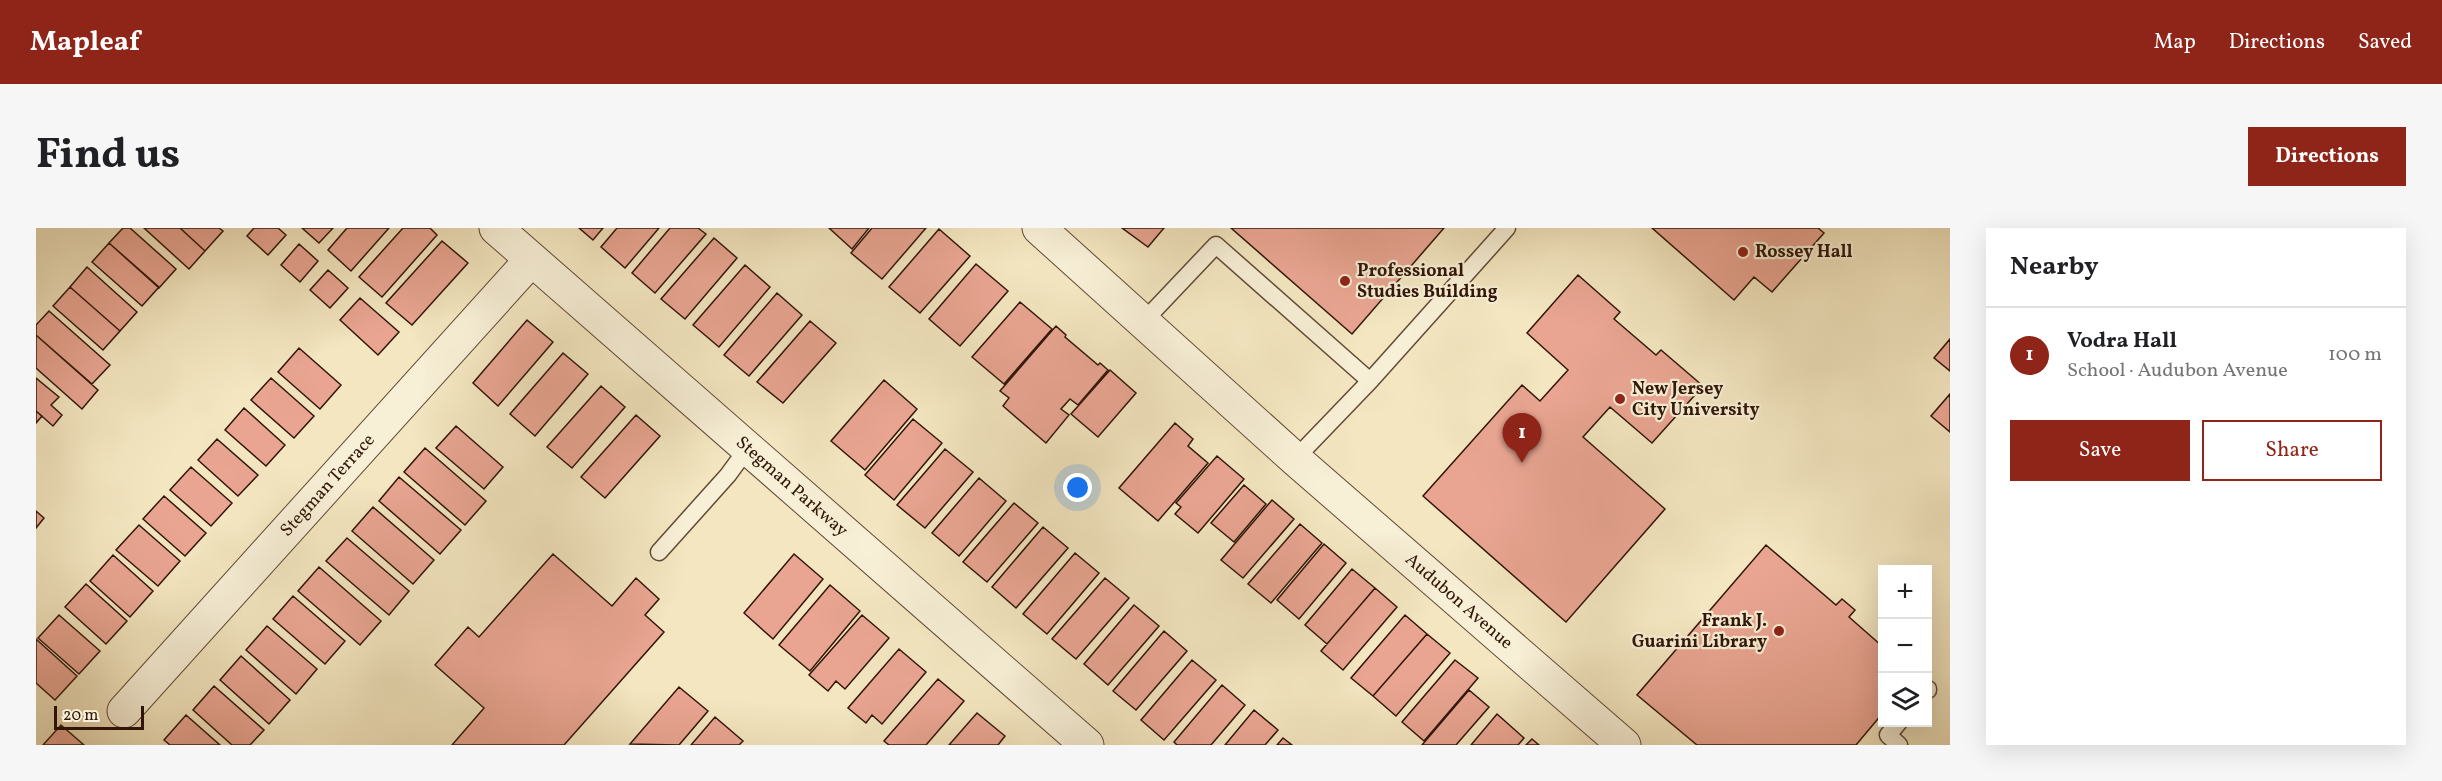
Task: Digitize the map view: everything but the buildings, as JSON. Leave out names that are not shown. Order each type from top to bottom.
[{"type":"street","name":"Stegman Parkway","points":[[496,228],[1087,745]]},
{"type":"street","name":"Audubon Avenue","points":[[1039,228],[1295,459],[1624,745]]},
{"type":"street","name":"Stegman Terrace","points":[[124,711],[531,260]]},
{"type":"lane","points":[[1295,459],[1370,381],[1507,228]]},
{"type":"lane","points":[[1143,322],[1216,245],[1370,381]]},
{"type":"lane","points":[[659,552],[728,475],[747,449]]},
{"type":"lane","points":[[1895,727],[1888,735],[1899,745]]},
{"type":"place","name":"Rossey Hall","points":[[1743,252]]},
{"type":"place","name":"Professional Studies Building","points":[[1345,281]]},
{"type":"place","name":"New Jersey City University","points":[[1620,399]]},
{"type":"place","name":"Vodra Hall","points":[[1522,463]]},
{"type":"place","name":"Frank J. Guarini Library","points":[[1779,631]]}]
